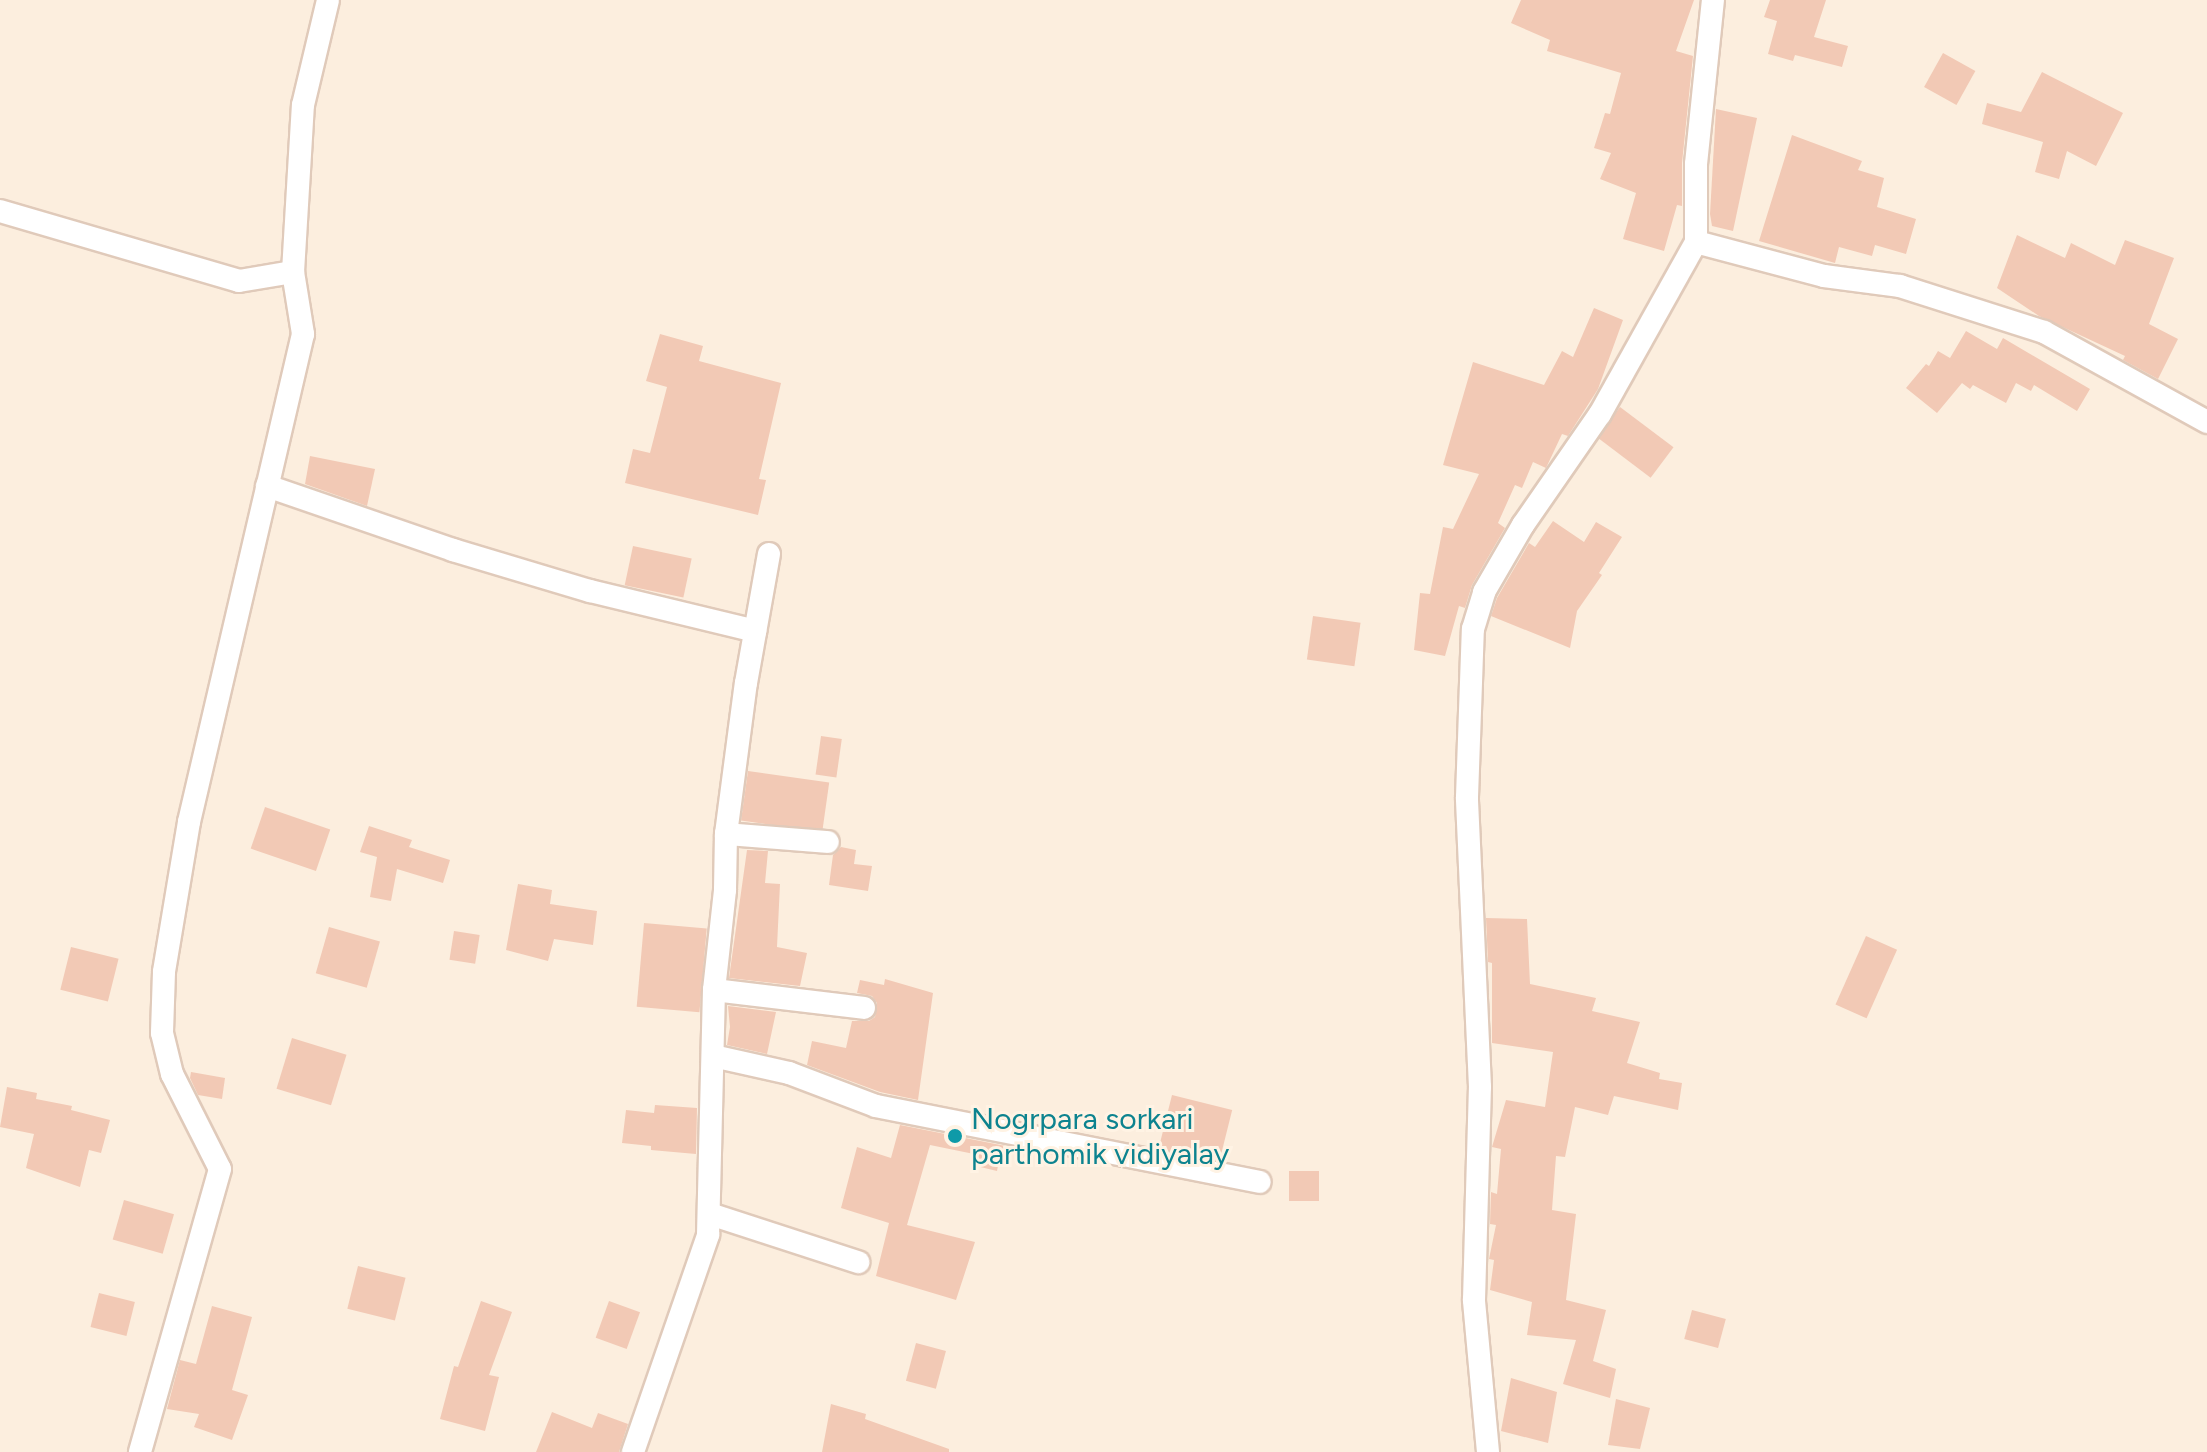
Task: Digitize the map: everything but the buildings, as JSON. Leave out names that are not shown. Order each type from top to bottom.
[{"type":"street","points":[[140,1452],[220,1169],[172,1074],[162,1033],[164,972],[189,822],[303,334],[293,272],[303,105],[328,0]]},
{"type":"street","points":[[1488,1452],[1474,1300],[1480,1087],[1467,797],[1473,629],[1484,592],[1523,525],[1600,414],[1696,242],[1696,164],[1713,0]]},
{"type":"street","points":[[0,211],[239,281],[293,272]]},
{"type":"street","points":[[1696,242],[1824,276],[1900,286],[2044,332],[2207,422]]},
{"type":"street","points":[[267,486],[453,550],[590,591],[755,631]]},
{"type":"street","points":[[633,1452],[708,1235],[714,990],[725,890],[726,834],[769,554]]},
{"type":"street","points":[[726,834],[828,842]]},
{"type":"street","points":[[714,990],[864,1008]]},
{"type":"street","points":[[713,1056],[789,1073],[876,1106],[1260,1182]]},
{"type":"street","points":[[710,1214],[858,1262]]},
{"type":"place","name":"Nogrpara sorkari parthomik vidiyalay","points":[[955,1136]]}]
